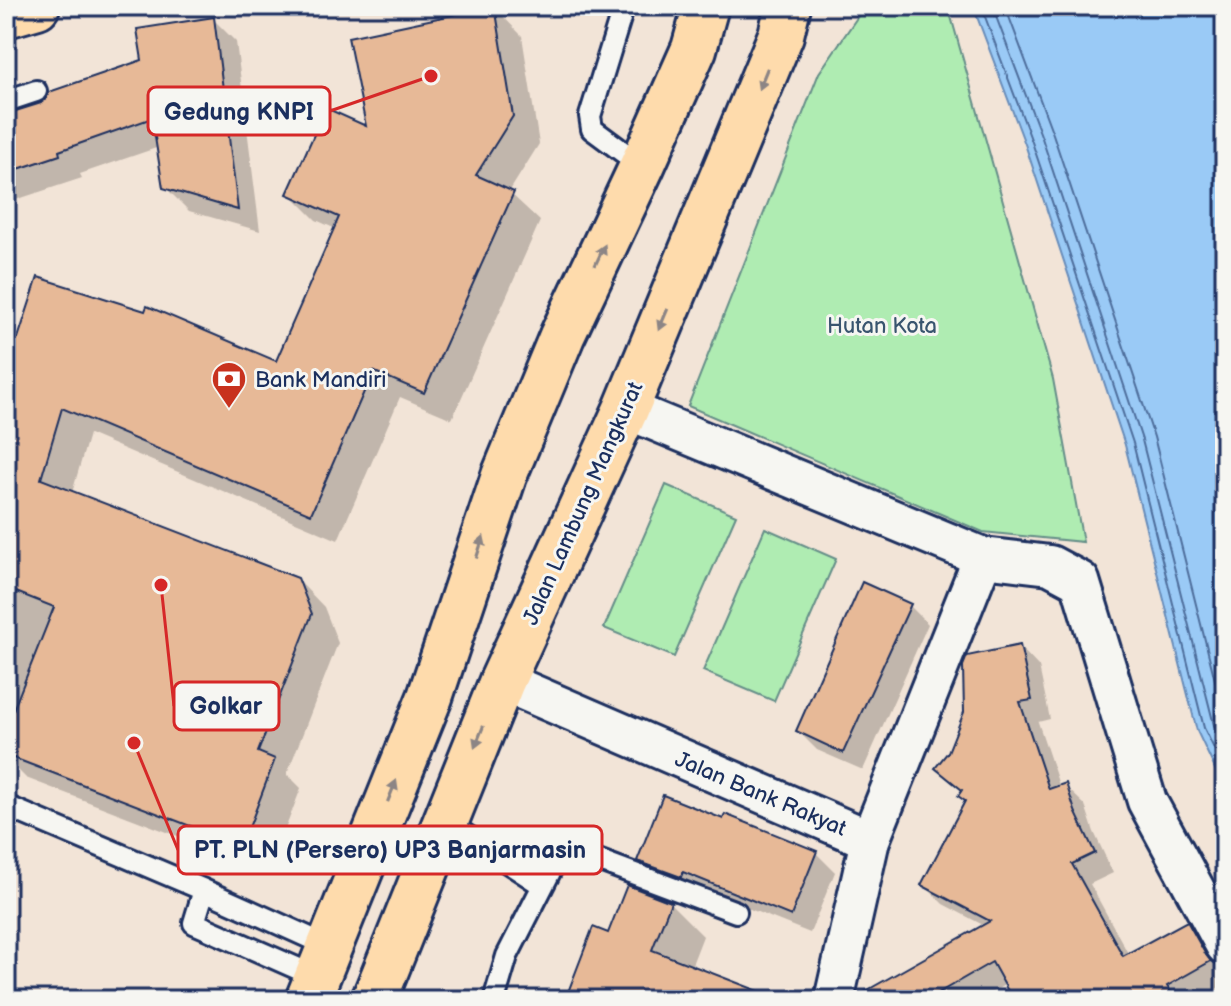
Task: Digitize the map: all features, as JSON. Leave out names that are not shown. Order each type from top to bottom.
[{"type":"highway","points":[[6,15],[37,6]]},
{"type":"highway","points":[[324,960],[430,697],[504,476],[562,336],[694,49],[706,6]]},
{"type":"highway","name":"Jalan Lambung Mangkurat","points":[[374,1000],[502,681],[626,409],[781,35],[788,6]]},
{"type":"highway","points":[[324,960],[400,937]]},
{"type":"street","points":[[626,409],[983,557],[1050,565],[1080,581],[1147,801],[1225,945]]},
{"type":"street","points":[[870,840],[983,557]]},
{"type":"street","name":"Jalan Bank Rakyat","points":[[502,681],[870,840],[834,1000]]},
{"type":"lane","points":[[622,6],[590,121],[592,129],[642,166]]},
{"type":"lane","points":[[6,101],[36,91]]},
{"type":"lane","points":[[6,806],[204,890],[324,960]]},
{"type":"lane","points":[[446,822],[542,885]]},
{"type":"lane","points":[[494,1000],[507,956],[542,885],[555,862],[569,853],[579,853],[736,912]]},
{"type":"lane","points":[[204,890],[194,923],[324,960]]},
{"type":"green space","name":"Hutan Kota","points":[[865,6],[948,6],[1053,379],[1083,542],[983,532],[688,406],[819,73]]},
{"type":"green space","points":[[666,485],[736,515],[674,657],[604,628]]},
{"type":"green space","points":[[765,528],[836,559],[774,701],[703,671]]},
{"type":"water","points":[[973,6],[1225,6],[1225,790],[1197,731],[1125,445],[1025,144]]},
{"type":"building","points":[[495,6],[513,116],[476,175],[514,192],[424,393],[373,371],[311,514],[62,408],[41,479],[298,578],[312,614],[258,752],[275,759],[242,846],[6,755],[6,728],[54,607],[6,588],[6,340],[18,338],[38,277],[145,311],[147,306],[276,361],[339,217],[287,194],[326,108],[366,126],[348,37]]},
{"type":"building","points":[[214,17],[238,210],[163,188],[152,118],[6,173],[6,114],[41,103],[49,92],[142,60],[137,29]]},
{"type":"building","points":[[862,582],[911,604],[843,753],[796,731]]},
{"type":"building","points":[[1020,645],[1032,700],[1020,702],[1049,789],[1066,783],[1075,811],[1095,853],[1072,864],[1123,956],[1187,921],[1211,961],[1167,986],[1176,1000],[1013,1000],[992,962],[926,1000],[857,1000],[857,996],[990,921],[921,885],[965,801],[958,796],[962,790],[935,768],[948,752],[964,712],[963,666],[967,656]]},
{"type":"building","points":[[663,795],[723,819],[725,814],[817,851],[791,916],[683,872],[681,877],[637,861]]},
{"type":"building","points":[[627,885],[671,902],[652,950],[774,997],[773,1000],[565,1000],[593,927],[608,933]]},
{"type":"place","name":"Gedung KNPI","points":[[431,76]]},
{"type":"place","name":"Bank Mandiri","points":[[229,410]]},
{"type":"place","name":"Golkar","points":[[161,585]]},
{"type":"place","name":"PT. PLN (Persero) UP3 Banjarmasin","points":[[134,743]]}]
